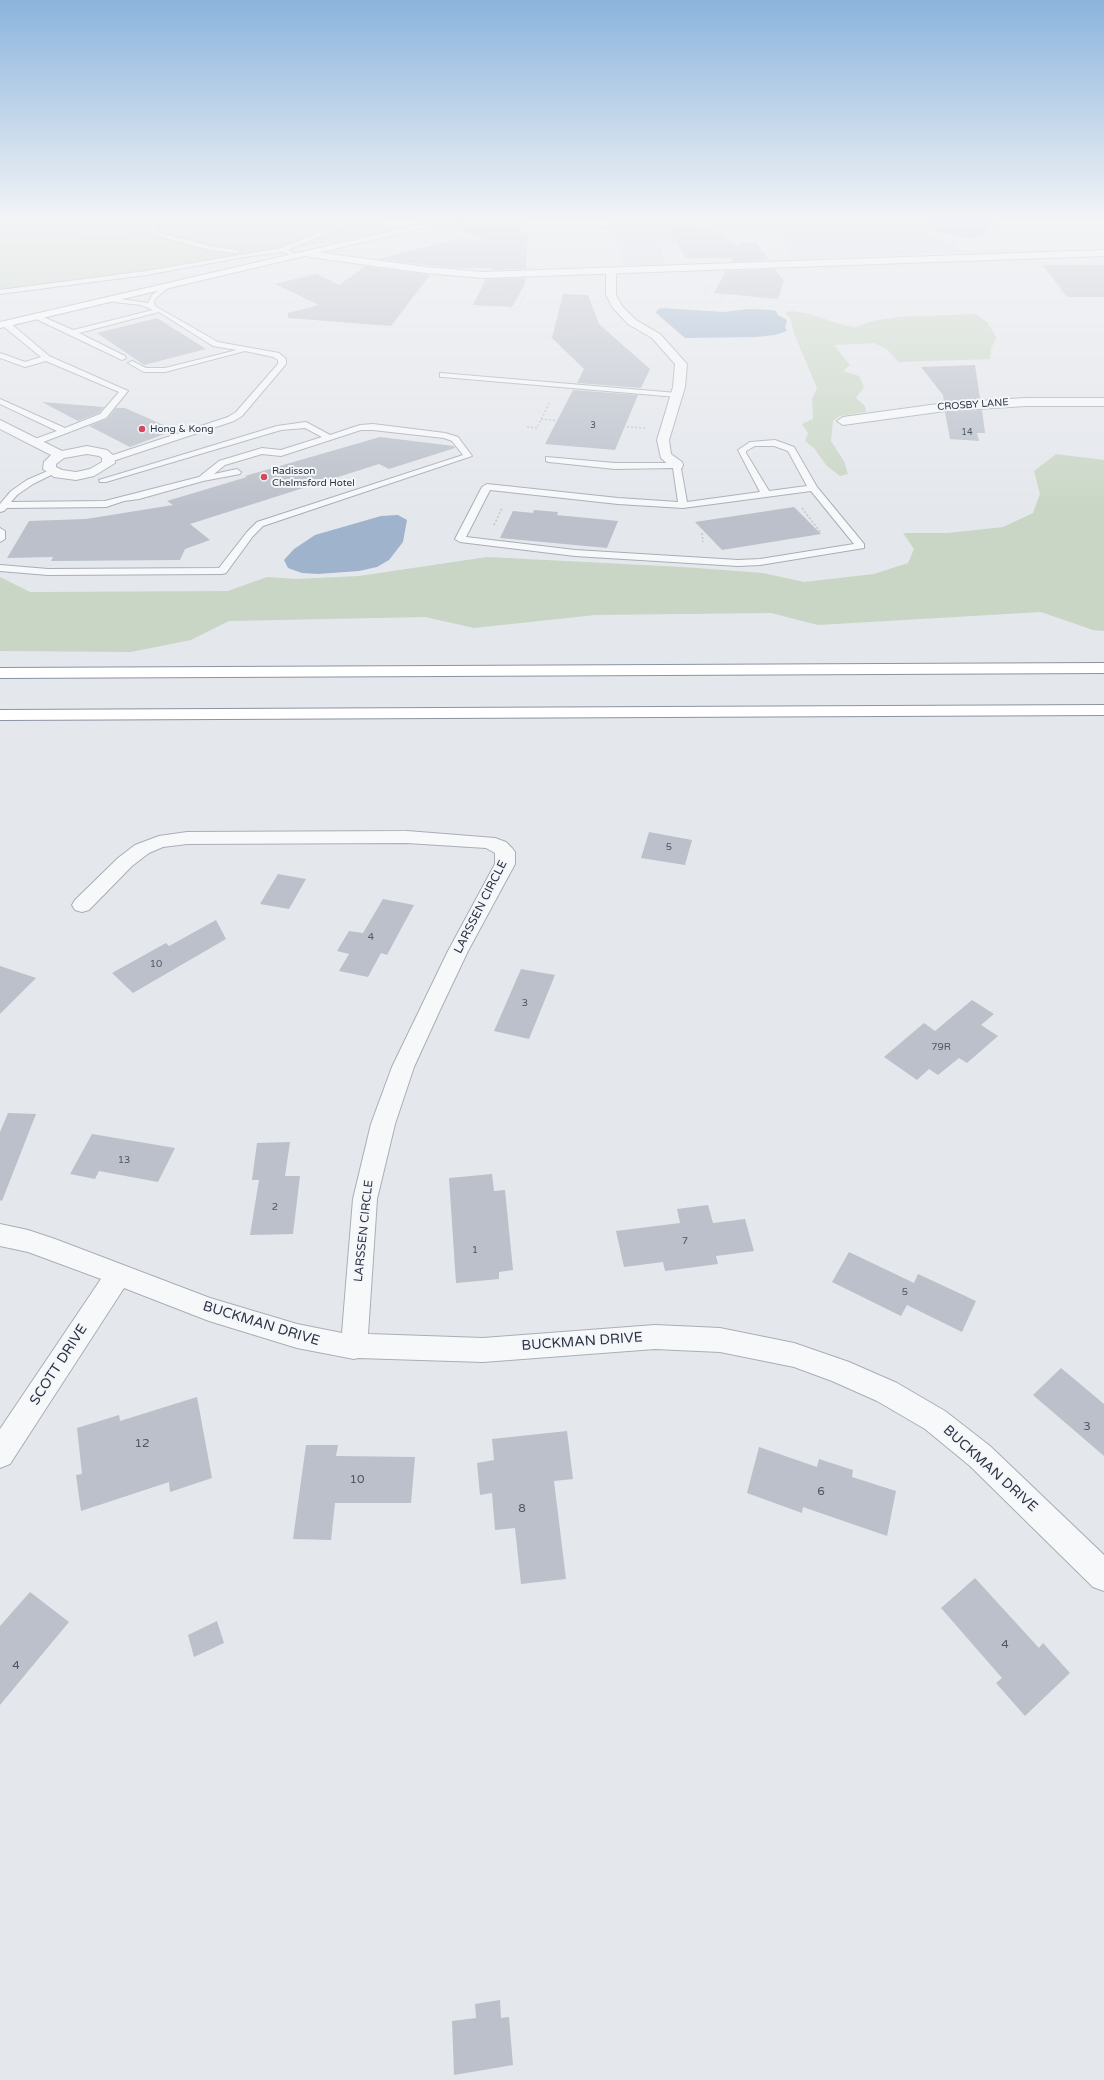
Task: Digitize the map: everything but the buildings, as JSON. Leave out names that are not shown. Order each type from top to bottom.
[{"type":"main road","points":[[3,324],[45,315]]},
{"type":"main road","points":[[0,673],[1104,668]]},
{"type":"main road","points":[[0,715],[1104,710]]},
{"type":"main road","points":[[0,728],[447,713]]},
{"type":"street","points":[[625,315],[632,322],[656,336],[681,364],[677,395],[663,440],[665,455],[677,465]]},
{"type":"street","name":"CROSBY LANE","points":[[843,421],[945,407],[1026,402],[1104,402]]},
{"type":"street","points":[[0,424],[60,455]]},
{"type":"street","points":[[92,450],[103,453],[110,459],[99,476],[67,476],[53,472],[48,466],[54,458],[60,455],[78,451],[92,450]]},
{"type":"street","name":"LARSSEN CIRCLE","points":[[82,905],[132,856],[150,845],[187,838],[407,837],[488,842],[499,846],[505,852],[505,864],[458,951],[429,1010],[403,1067],[382,1124],[365,1199],[354,1347]]},
{"type":"street","name":"BUCKMAN DRIVE","points":[[0,1235],[34,1243],[209,1309],[325,1343],[354,1347],[483,1350],[655,1337],[720,1340],[794,1355],[839,1371],[887,1392],[935,1420],[980,1456],[1104,1576]]},
{"type":"street","name":"SCOTT DRIVE","points":[[0,1454],[118,1275]]},
{"type":"lane","points":[[72,332],[140,315]]},
{"type":"lane","points":[[110,459],[231,419],[239,414],[282,364],[282,359],[276,355],[216,344],[168,315]]},
{"type":"lane","points":[[36,317],[72,332],[122,358]]},
{"type":"lane","points":[[3,324],[46,358],[124,391],[103,416],[35,442]]},
{"type":"lane","points":[[132,363],[144,370],[165,370],[246,350]]},
{"type":"lane","points":[[0,355],[25,365],[46,358]]},
{"type":"lane","points":[[443,375],[677,395]]},
{"type":"lane","points":[[0,401],[64,431]]},
{"type":"lane","points":[[99,476],[280,428],[306,425],[329,438]]},
{"type":"lane","points":[[0,568],[48,572],[222,571],[250,534],[260,524],[468,456],[455,438],[373,428],[360,428],[281,453],[269,460]]},
{"type":"lane","points":[[766,494],[742,453],[746,447],[753,444],[774,443],[791,449],[813,488],[861,546],[760,562],[738,562],[582,553],[460,539],[487,486],[618,501],[683,505],[813,488]]},
{"type":"lane","points":[[202,479],[222,463],[262,452],[281,453]]},
{"type":"lane","points":[[550,459],[615,466],[677,465],[679,487],[683,505]]},
{"type":"lane","points":[[3,507],[14,493],[25,485],[53,472]]},
{"type":"lane","points":[[3,507],[106,504],[123,498],[139,496],[202,479],[237,472]]},
{"type":"lane","points":[[99,476],[123,498]]},
{"type":"lane","points":[[0,531],[0,539]]},
{"type":"path","points":[[545,338],[578,333]]},
{"type":"path","points":[[527,427],[537,428],[550,401]]},
{"type":"path","points":[[541,419],[561,421]]},
{"type":"path","points":[[627,427],[647,428]]},
{"type":"path","points":[[492,530],[505,502]]},
{"type":"path","points":[[798,503],[823,534]]},
{"type":"green space","points":[[787,315],[812,315],[843,325],[856,327],[873,321],[898,317],[977,315],[987,322],[997,338],[991,348],[990,359],[898,362],[887,349],[874,343],[834,345],[850,365],[843,371],[859,376],[864,387],[856,398],[865,406],[866,412],[840,416],[833,421],[831,441],[844,461],[848,474],[840,476],[826,465],[814,448],[805,441],[808,433],[802,424],[813,419],[812,399],[817,388],[795,336],[790,318]]},
{"type":"green space","points":[[1056,454],[1104,460],[1104,631],[1093,630],[1041,612],[818,625],[771,613],[595,615],[474,628],[425,617],[229,621],[191,640],[131,652],[0,651],[0,577],[30,592],[228,591],[267,577],[296,579],[359,576],[487,557],[683,567],[763,573],[804,582],[874,574],[908,563],[914,549],[903,533],[948,533],[1003,527],[1033,513],[1040,494],[1034,471]]},
{"type":"water","points":[[658,315],[778,315],[787,320],[785,328],[787,331],[775,335],[756,337],[685,338]]},
{"type":"water","points":[[398,515],[407,520],[403,542],[389,560],[377,567],[359,571],[318,574],[302,573],[288,568],[284,560],[294,549],[315,535],[381,516]]},
{"type":"place","name":"Hong & Kong","points":[[142,429]]},
{"type":"place","name":"Radisson Chelmsford Hotel","points":[[264,477]]}]
